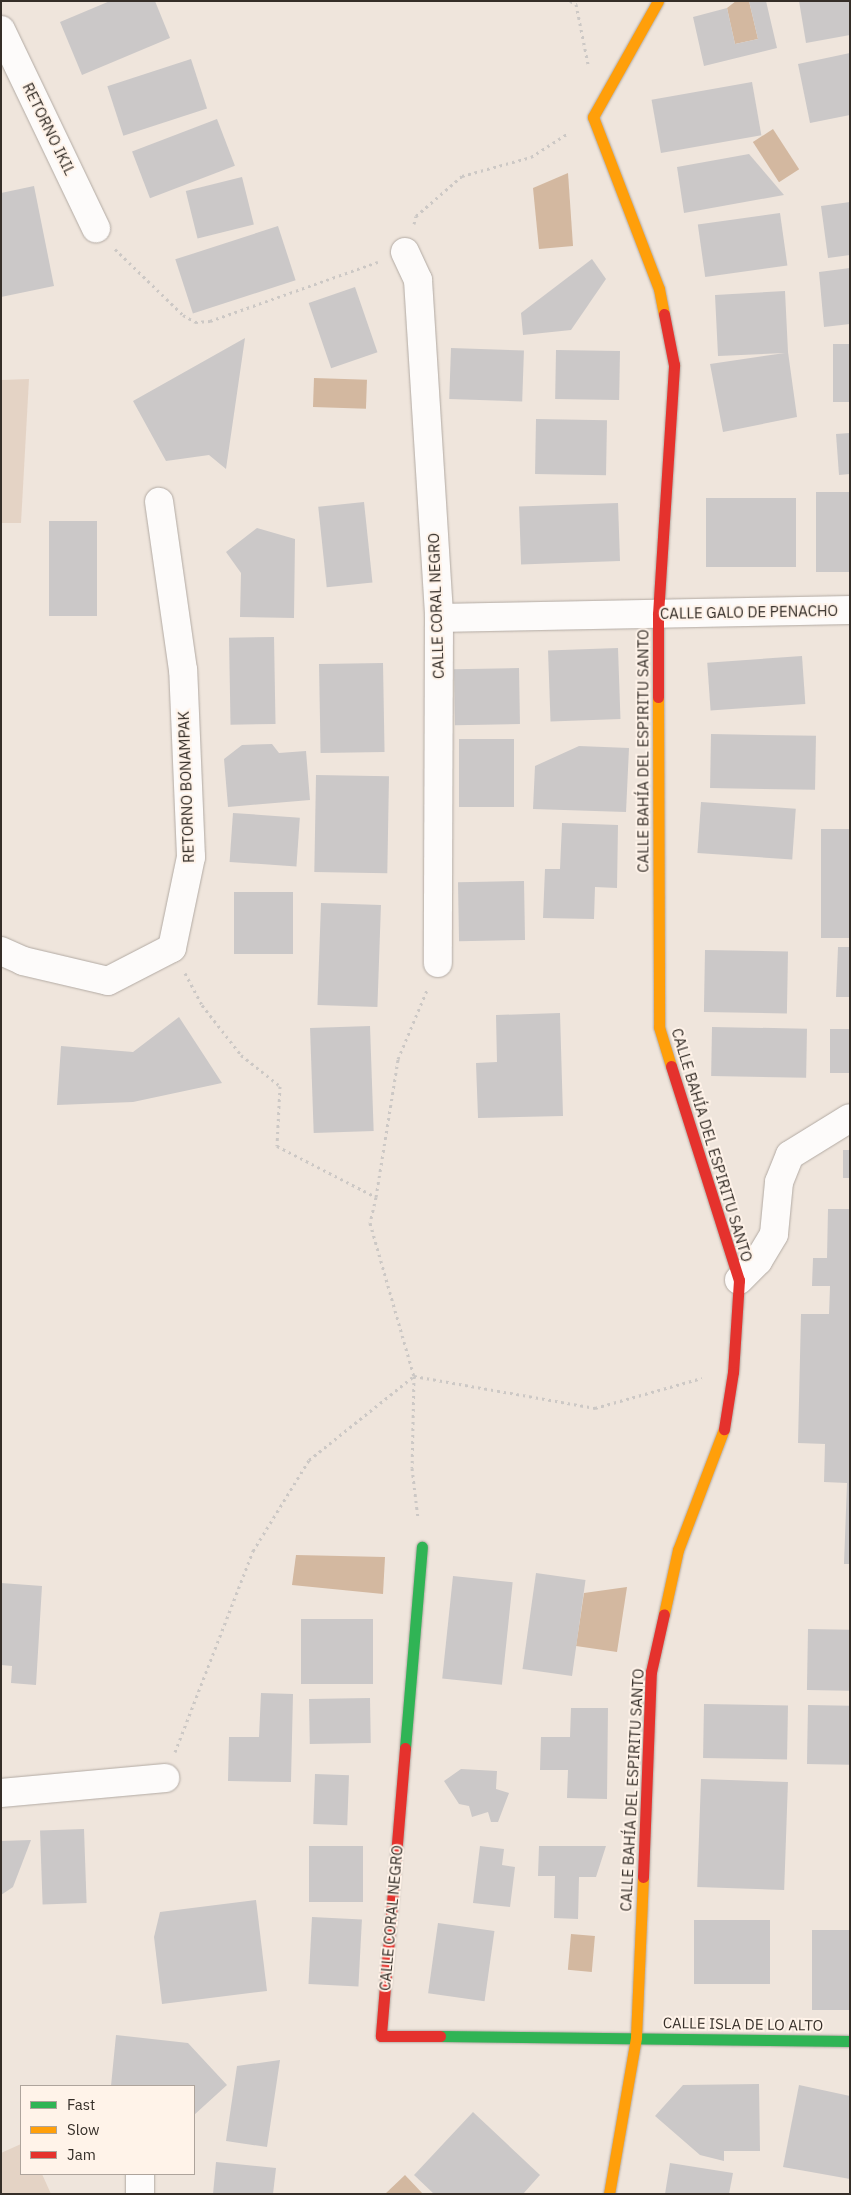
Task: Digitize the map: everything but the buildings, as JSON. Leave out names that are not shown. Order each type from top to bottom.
[{"type":"street","points":[[593,117],[658,1]]},
{"type":"street","name":"RETORNO IKIL","points":[[1,30],[96,228]]},
{"type":"street","name":"CALLE BAHÍA DEL ESPIRITU SANTO","points":[[593,117],[659,289],[674,365],[658,614],[659,1027],[739,1280],[733,1372],[723,1434],[678,1550],[651,1672],[636,2037],[609,2194]]},
{"type":"street","name":"CALLE CORAL NEGRO","points":[[405,252],[418,280],[439,618],[438,963]]},
{"type":"street","name":"RETORNO BONAMPAK","points":[[158,502],[183,670],[192,857],[172,948]]},
{"type":"street","name":"CALLE GALO DE PENACHO","points":[[439,618],[850,610]]},
{"type":"street","points":[[1,951],[22,961],[108,981],[172,948]]},
{"type":"street","points":[[739,1280],[758,1261],[774,1234],[779,1182],[790,1155],[850,1118]]},
{"type":"street","name":"CALLE CORAL NEGRO","points":[[422,1547],[381,2036],[636,2037]]},
{"type":"street","points":[[1,1793],[165,1778]]},
{"type":"street","name":"CALLE ISLA DE LO ALTO","points":[[636,2037],[850,2041]]},
{"type":"street","points":[[140,2175],[140,2194]]},
{"type":"path","points":[[570,1],[576,4],[588,69]]},
{"type":"path","points":[[96,228],[183,315],[195,322],[210,321],[405,252],[416,216],[462,176],[531,157],[593,117]]},
{"type":"path","points":[[172,948],[202,1005],[241,1055],[280,1086],[277,1146],[376,1197]]},
{"type":"path","points":[[422,1547],[412,1468],[414,1376],[370,1223],[376,1197],[398,1059],[438,963]]},
{"type":"path","points":[[165,1778],[253,1551],[304,1468],[309,1460],[414,1376],[595,1408],[698,1379],[733,1372]]},
{"type":"shaded area","points":[[736,1],[749,1],[758,39],[735,44],[727,8]]},
{"type":"shaded area","points":[[773,129],[799,169],[779,182],[753,142]]},
{"type":"shaded area","points":[[568,173],[573,246],[539,249],[533,188]]},
{"type":"shaded area","points":[[314,378],[367,380],[366,409],[313,407]]},
{"type":"shaded area","points":[[29,379],[21,523],[1,523],[1,380]]},
{"type":"shaded area","points":[[296,1555],[385,1557],[383,1594],[292,1585]]},
{"type":"shaded area","points":[[627,1587],[617,1652],[576,1646],[584,1593]]},
{"type":"shaded area","points":[[571,1934],[595,1936],[592,1972],[568,1970]]},
{"type":"shaded area","points":[[20,2144],[20,2175],[42,2175],[51,2194],[1,2194],[1,2153]]},
{"type":"shaded area","points":[[405,2175],[423,2194],[385,2194]]},
{"type":"traffic: fast","points":[[405,1748],[422,1547]]},
{"type":"traffic: fast","points":[[440,2036],[850,2041]]},
{"type":"traffic: slow","points":[[658,1],[593,117],[659,289],[664,314]]},
{"type":"traffic: slow","points":[[658,697],[659,1027],[671,1066]]},
{"type":"traffic: slow","points":[[664,1614],[678,1550],[724,1429]]},
{"type":"traffic: slow","points":[[609,2194],[636,2037],[643,1877]]},
{"type":"traffic: jam","points":[[658,697],[658,614],[674,365],[664,314]]},
{"type":"traffic: jam","points":[[671,1066],[739,1280],[733,1372],[724,1429]]},
{"type":"traffic: jam","points":[[643,1877],[651,1672],[664,1614]]},
{"type":"traffic: jam","points":[[405,1748],[381,2036],[440,2036]]}]
